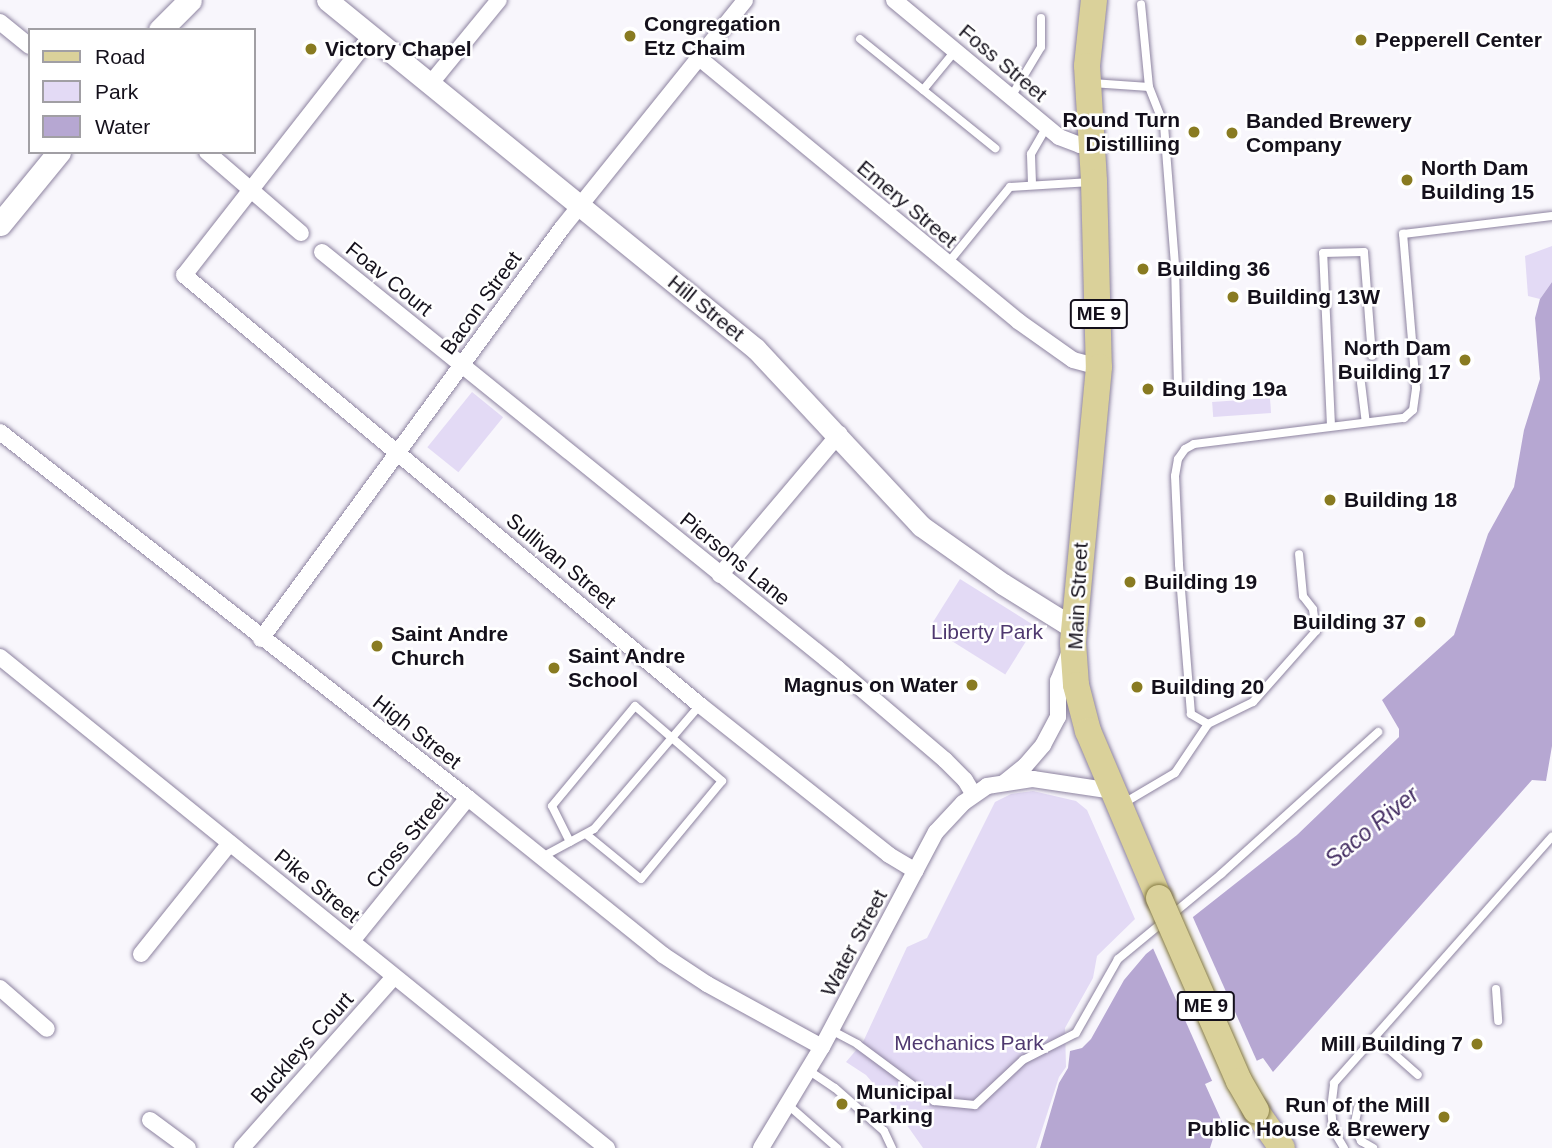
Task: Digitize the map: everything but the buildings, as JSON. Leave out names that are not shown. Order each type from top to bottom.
[{"type":"main road","points":[[162,28],[190,0]]},
{"type":"main road","name":"Main Street","points":[[1094,0],[1089,31],[1098,367],[1072,635],[1081,706],[1115,798],[1239,1081],[1282,1148]]},
{"type":"main road","points":[[0,224],[57,154]]},
{"type":"street","name":"Hill Street","points":[[327,0],[756,349],[839,434],[887,492],[921,526],[1072,635]]},
{"type":"street","points":[[431,83],[499,0]]},
{"type":"street","name":"Bacon Street","points":[[261,639],[580,205],[745,0]]},
{"type":"street","name":"Foss Street","points":[[894,0],[1047,127],[1072,142],[1091,145]]},
{"type":"street","points":[[0,22],[28,44]]},
{"type":"street","points":[[250,189],[371,36]]},
{"type":"street","name":"Emery Street","points":[[698,57],[947,265],[1073,360],[1098,367]]},
{"type":"street","points":[[209,154],[301,233]]},
{"type":"street","name":"Sullivan Street","points":[[250,189],[184,275],[700,705],[889,855],[916,871]]},
{"type":"street","name":"Foav Court","points":[[322,252],[461,365]]},
{"type":"street","name":"Piersons Lane","points":[[461,365],[945,760],[965,780],[974,795]]},
{"type":"street","name":"High Street","points":[[0,432],[690,974],[822,1047]]},
{"type":"street","points":[[720,575],[839,434]]},
{"type":"street","points":[[1005,782],[1025,766],[1042,745],[1058,717],[1058,681],[1072,635]]},
{"type":"street","name":"Pike Street","points":[[0,657],[607,1148]]},
{"type":"street","points":[[1005,782],[1047,780],[1115,798]]},
{"type":"street","name":"Water Street","points":[[761,1148],[822,1047],[936,832],[962,803],[988,786],[1005,782]]},
{"type":"street","name":"Cross Street","points":[[352,941],[468,798]]},
{"type":"street","points":[[141,954],[230,843]]},
{"type":"street","name":"Buckleys Court","points":[[242,1148],[394,976]]},
{"type":"street","points":[[0,988],[47,1029]]},
{"type":"street","points":[[150,1120],[188,1148]]},
{"type":"lane","points":[[1141,4],[1149,87],[1164,125],[1175,265],[1178,388]]},
{"type":"lane","points":[[1011,97],[1041,47],[1041,18]]},
{"type":"lane","points":[[860,39],[995,148]]},
{"type":"lane","points":[[923,90],[956,51]]},
{"type":"lane","points":[[1090,83],[1149,87]]},
{"type":"lane","points":[[1032,184],[1031,154],[1047,127]]},
{"type":"lane","points":[[947,265],[1010,187],[1094,182]]},
{"type":"lane","points":[[1208,724],[1191,713],[1179,564],[1175,476],[1178,458],[1185,449],[1194,444],[1405,418],[1413,410],[1416,400],[1403,234],[1552,216]]},
{"type":"lane","points":[[1331,426],[1323,253],[1364,252],[1372,356]]},
{"type":"lane","points":[[1361,383],[1366,422]]},
{"type":"lane","points":[[1115,798],[1175,773],[1208,724],[1253,702],[1316,631],[1313,609],[1303,596],[1299,554]]},
{"type":"lane","points":[[542,858],[586,834],[700,705]]},
{"type":"lane","points":[[570,842],[552,806],[635,706],[722,781],[641,879],[586,834]]},
{"type":"lane","points":[[831,1030],[857,1044],[934,1101],[975,1105],[1023,1060],[1076,1033],[1118,959],[1221,874],[1378,732]]},
{"type":"lane","points":[[1344,1148],[1333,1130],[1331,1109],[1334,1083],[1552,837]]},
{"type":"lane","points":[[1496,989],[1498,1021]]},
{"type":"lane","points":[[1375,1037],[1418,1075]]},
{"type":"lane","points":[[808,1070],[835,1088],[884,1130],[892,1148]]},
{"type":"lane","points":[[787,1104],[837,1148]]},
{"type":"lane","points":[[1358,1108],[1354,1127],[1361,1141],[1373,1148]]},
{"type":"green space","points":[[1552,246],[1552,282],[1540,299],[1528,296],[1525,256]]},
{"type":"green space","points":[[472,392],[503,417],[458,472],[427,447]]},
{"type":"green space","points":[[1270,398],[1271,413],[1213,417],[1212,402]]},
{"type":"green space","name":"Liberty Park","points":[[960,579],[1035,626],[1005,675],[930,627]]},
{"type":"green space","name":"Mechanics Park","points":[[1033,791],[1076,801],[1087,810],[1135,919],[1097,956],[1093,978],[1065,1028],[1066,1067],[1059,1077],[1036,1148],[923,1148],[897,1111],[866,1075],[846,1062],[863,1042],[907,947],[927,938],[995,802],[1011,794]]},
{"type":"water","name":"Saco River","points":[[1552,282],[1552,746],[1546,781],[1532,780],[1273,1072],[1263,1058],[1205,1084],[1223,1124],[1215,1132],[1210,1148],[1040,1148],[1059,1083],[1068,1068],[1070,1051],[1082,1048],[1091,1039],[1124,980],[1146,954],[1297,835],[1399,737],[1399,729],[1382,700],[1454,635],[1488,534],[1514,487],[1524,430],[1540,379],[1535,318],[1540,299]]},
{"type":"pier","points":[[1191,913],[1258,1064],[1213,1084],[1146,933]]},
{"type":"place","name":"Congregation Etz Chaim","points":[[630,36]]},
{"type":"place","name":"Pepperell Center","points":[[1361,40]]},
{"type":"place","name":"Victory Chapel","points":[[311,49]]},
{"type":"place","name":"Round Turn Distilliing","points":[[1194,132]]},
{"type":"place","name":"Banded Brewery Company","points":[[1232,133]]},
{"type":"place","name":"North Dam Building 15","points":[[1407,180]]},
{"type":"place","name":"Building 36","points":[[1143,269]]},
{"type":"place","name":"Building 13W","points":[[1233,297]]},
{"type":"place","name":"North Dam Building 17","points":[[1465,360]]},
{"type":"place","name":"Building 19a","points":[[1148,389]]},
{"type":"place","name":"Building 18","points":[[1330,500]]},
{"type":"place","name":"Building 19","points":[[1130,582]]},
{"type":"place","name":"Building 37","points":[[1420,622]]},
{"type":"place","name":"Saint Andre Church","points":[[377,646]]},
{"type":"place","name":"Saint Andre School","points":[[554,668]]},
{"type":"place","name":"Magnus on Water","points":[[972,685]]},
{"type":"place","name":"Building 20","points":[[1137,687]]},
{"type":"place","name":"Mill Building 7","points":[[1477,1044]]},
{"type":"place","name":"Municipal Parking","points":[[842,1104]]},
{"type":"place","name":"Run of the Mill Public House & Brewery","points":[[1444,1117]]}]
